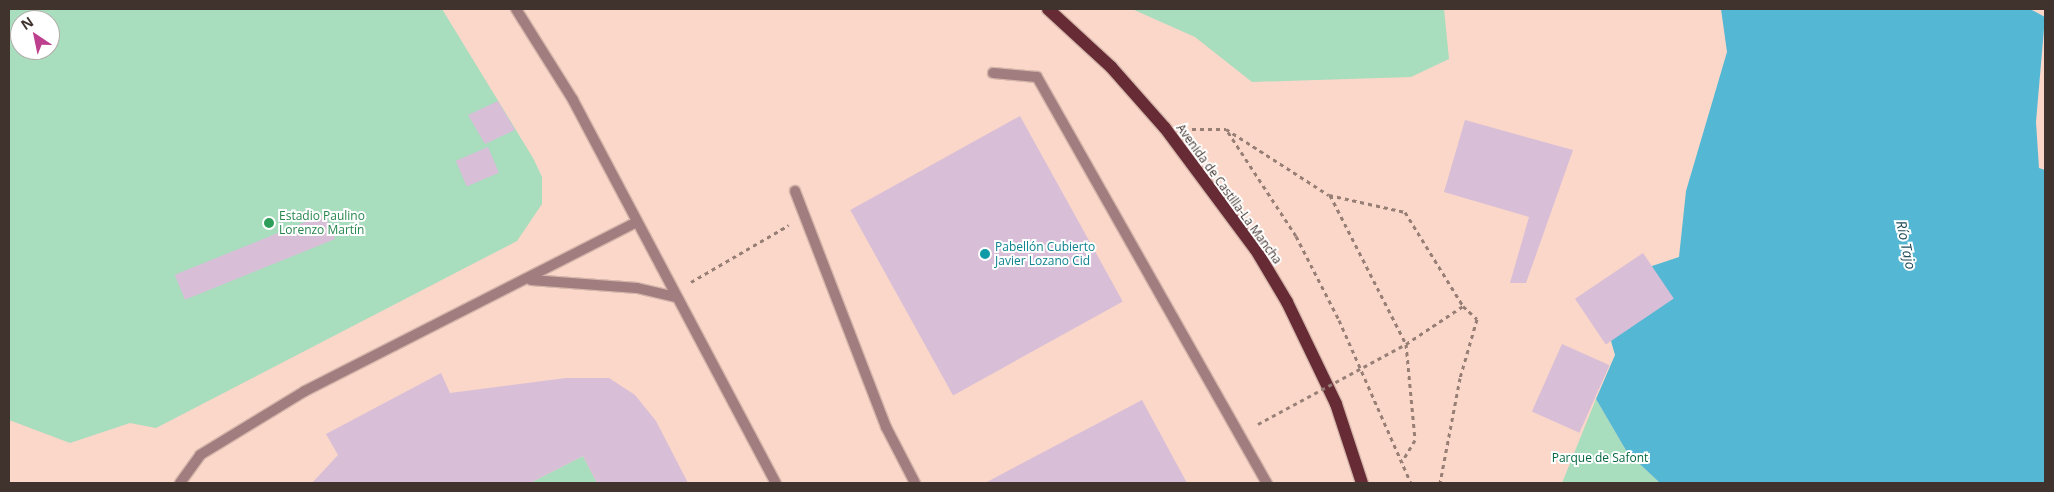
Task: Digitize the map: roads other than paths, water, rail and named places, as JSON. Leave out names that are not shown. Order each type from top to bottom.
[{"type":"main road","name":"Avenida de Castilla-La Mancha","points":[[1048,9],[1111,68],[1165,128],[1256,250],[1288,302],[1336,404],[1362,483]]},
{"type":"street","points":[[516,9],[573,100],[675,297],[776,483]]},
{"type":"street","points":[[994,73],[1038,77],[1267,483]]},
{"type":"street","points":[[795,191],[886,427],[915,483]]},
{"type":"street","points":[[180,483],[200,455],[305,391],[530,280],[570,254],[636,222]]},
{"type":"street","points":[[530,280],[617,285],[675,297]]},
{"type":"water","name":"Río Tajo","points":[[1721,9],[2030,9],[2045,17],[2036,122],[2039,168],[2045,170],[2045,483],[1660,483],[1627,452],[1596,399],[1615,355],[1611,341],[1652,266],[1679,257],[1686,191],[1727,52]]},
{"type":"place","name":"Estadio Paulino Lorenzo Martín","points":[[269,223]]},
{"type":"place","name":"Pabellón Cubierto Javier Lozano Cid","points":[[985,254]]},
{"type":"park label","name":"Parque de Safont","points":[[1600,458]]}]
